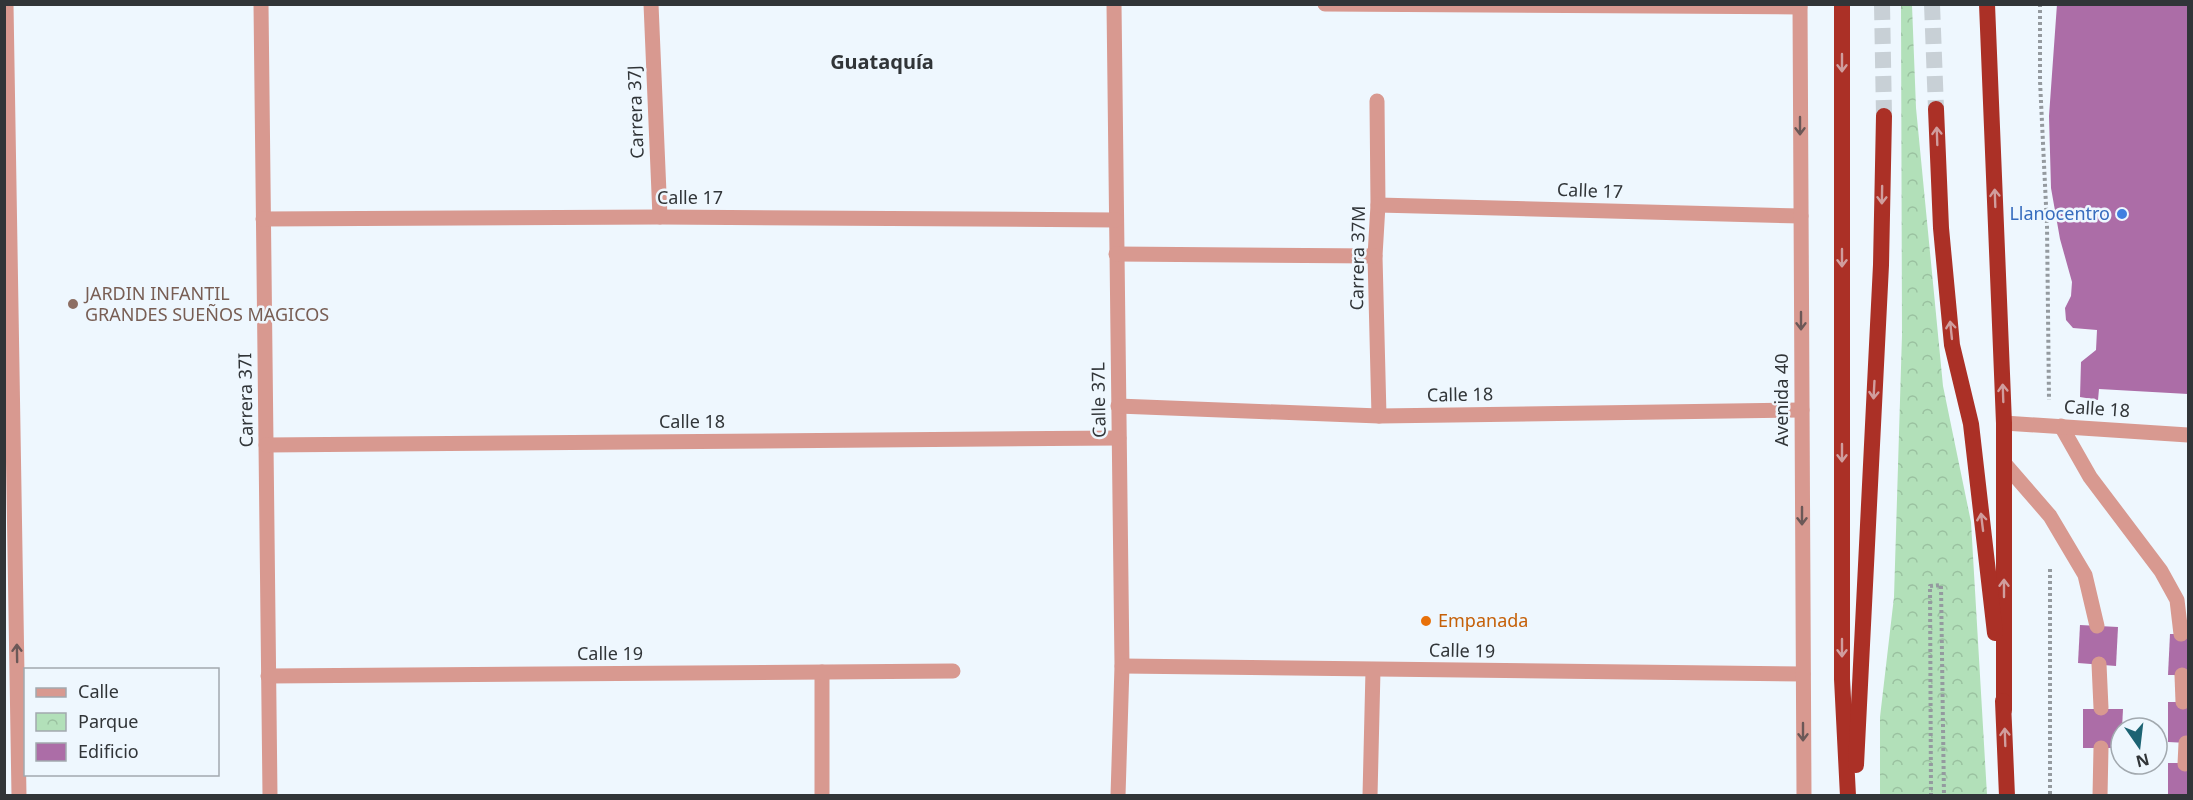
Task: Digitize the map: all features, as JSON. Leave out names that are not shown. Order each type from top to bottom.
[{"type":"highway","points":[[1842,4],[1842,679],[1848,795]]},
{"type":"highway","points":[[1987,4],[2004,423],[2004,710],[2007,795]]},
{"type":"highway","points":[[1936,109],[1941,228],[1952,345],[1971,424],[2004,710]]},
{"type":"highway","points":[[1854,795],[1881,264],[1884,116]]},
{"type":"street","points":[[6,4],[8,323],[19,795]]},
{"type":"street","name":"Carrera 37I","points":[[261,4],[270,795]]},
{"type":"street","name":"Carrera 37J","points":[[651,4],[660,217]]},
{"type":"street","name":"Calle 37L","points":[[1114,4],[1122,666],[1118,795]]},
{"type":"street","points":[[1325,4],[1800,6]]},
{"type":"street","name":"Avenida 40","points":[[1800,6],[1804,795]]},
{"type":"street","name":"Carrera 37M","points":[[1377,101],[1378,205],[1375,256],[1379,416]]},
{"type":"street","name":"Calle 17","points":[[1378,205],[1801,216]]},
{"type":"street","name":"Calle 17","points":[[263,219],[660,217],[1116,220]]},
{"type":"street","points":[[1116,254],[1375,256]]},
{"type":"street","name":"Calle 18","points":[[1118,406],[1379,416],[1802,410]]},
{"type":"street","name":"Calle 18","points":[[2004,423],[2188,435]]},
{"type":"street","points":[[2061,426],[2090,477],[2161,571],[2177,600],[2181,634]]},
{"type":"street","name":"Calle 18","points":[[266,445],[1119,438]]},
{"type":"street","points":[[2004,463],[2050,516],[2085,575],[2097,626]]},
{"type":"street","points":[[2099,664],[2101,708]]},
{"type":"street","name":"Calle 19","points":[[1122,666],[1803,674]]},
{"type":"street","points":[[1370,795],[1373,670]]},
{"type":"street","name":"Calle 19","points":[[268,676],[953,671]]},
{"type":"street","points":[[822,672],[822,795]]},
{"type":"street","points":[[2182,675],[2183,702]]},
{"type":"street","points":[[2185,764],[2186,743]]},
{"type":"street","points":[[2100,795],[2101,748]]},
{"type":"path","points":[[1931,795],[1930,586],[1941,585],[1944,795]]},
{"type":"green space","points":[[1901,5],[1912,5],[1916,108],[1943,386],[1971,522],[1987,795],[1880,795],[1880,717],[1894,597],[1902,335]]},
{"type":"building","name":"Llanocentro","points":[[2057,4],[2188,4],[2188,394],[2099,389],[2098,400],[2080,397],[2081,362],[2096,350],[2097,330],[2073,328],[2066,320],[2065,308],[2071,296],[2072,282],[2060,239],[2051,188],[2049,116]]},
{"type":"building","points":[[2080,625],[2118,627],[2116,666],[2078,663]]},
{"type":"building","points":[[2170,634],[2188,634],[2188,675],[2168,675]]},
{"type":"building","points":[[2168,702],[2188,702],[2188,743],[2169,742]]},
{"type":"building","points":[[2083,709],[2123,709],[2123,716],[2109,716],[2109,748],[2083,748]]},
{"type":"building","points":[[2169,763],[2188,763],[2188,796],[2168,796]]},
{"type":"tunnel","points":[[1882,4],[1884,116]]},
{"type":"tunnel","points":[[1932,4],[1936,109]]},
{"type":"place","name":"Llanocentro","points":[[2122,214]]},
{"type":"place","name":"JARDIN INFANTIL GRANDES SUEÑOS MAGICOS","points":[[73,304]]},
{"type":"place","name":"Empanada","points":[[1426,621]]},
{"type":"district","name":"Guataquía","points":[[882,62]]}]
